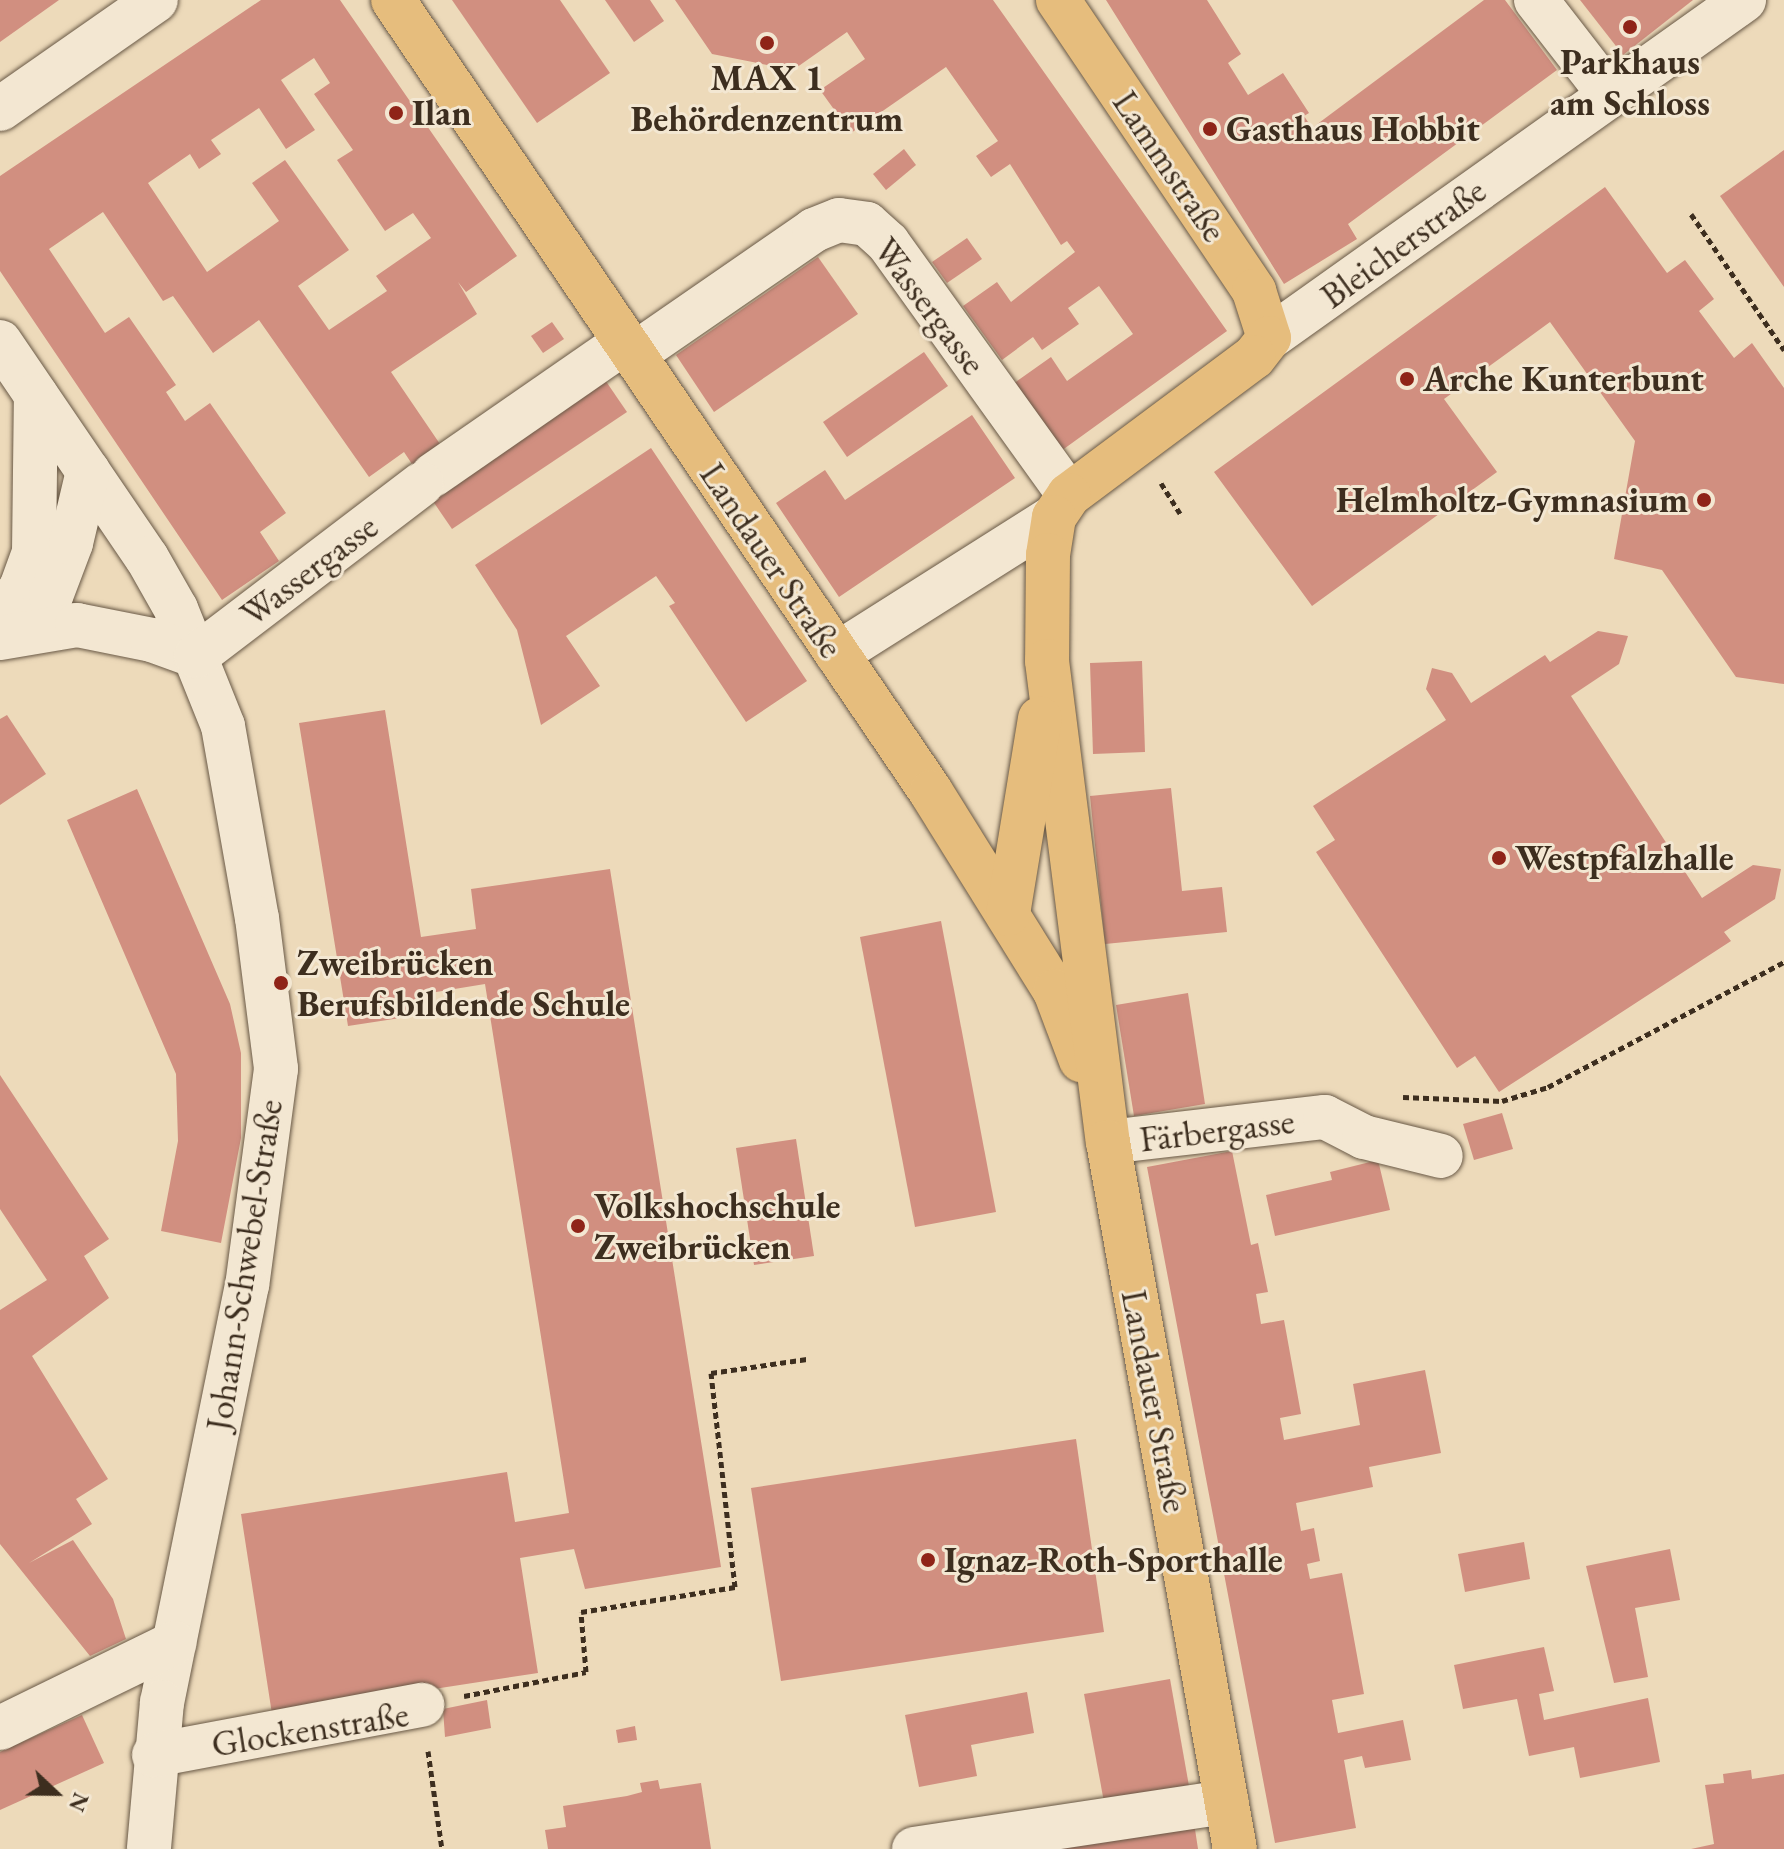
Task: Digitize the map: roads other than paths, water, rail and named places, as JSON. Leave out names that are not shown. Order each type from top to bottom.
[{"type":"main road","name":"Landauer Straße","points":[[393,0],[837,654],[1008,914],[1055,991],[1108,1142]]},
{"type":"main road","name":"Lammstraße","points":[[1058,0],[1254,291],[1269,338]]},
{"type":"main road","name":"Bleicherstraße","points":[[1062,506],[1254,357],[1269,338]]},
{"type":"main road","name":"Landauer Straße","points":[[1062,506],[1048,555],[1047,661],[1108,1142],[1235,1849]]},
{"type":"main road","points":[[1008,914],[1047,661]]},
{"type":"street","points":[[0,109],[156,0]]},
{"type":"street","points":[[1536,0],[1609,94]]},
{"type":"street","name":"Bleicherstraße","points":[[1269,338],[1744,0]]},
{"type":"street","name":"Wassergasse","points":[[196,656],[427,479],[814,230],[839,220],[867,224],[888,243],[1062,506]]},
{"type":"street","name":"Johann-Schwebel-Straße","points":[[0,342],[154,571],[196,656],[223,726],[238,796],[276,1069],[247,1285],[154,1755],[149,1849]]},
{"type":"street","points":[[10,629],[34,552],[36,395]]},
{"type":"street","points":[[10,629],[51,596],[71,543],[88,471]]},
{"type":"street","name":"Bleicherstraße","points":[[837,654],[1062,506]]},
{"type":"street","points":[[10,629],[77,625],[107,628],[196,656]]},
{"type":"street","name":"Färbergasse","points":[[1108,1142],[1325,1117],[1364,1137],[1441,1156]]},
{"type":"street","points":[[0,1728],[174,1643]]},
{"type":"street","name":"Glockenstraße","points":[[154,1755],[422,1705]]},
{"type":"street","points":[[914,1849],[1226,1802]]},
{"type":"place","name":"Parkhaus am Schloss","points":[[1630,27]]},
{"type":"place","name":"MAX 1 Behördenzentrum","points":[[767,43]]},
{"type":"place","name":"Ilan","points":[[396,113]]},
{"type":"place","name":"Gasthaus Hobbit","points":[[1210,129]]},
{"type":"place","name":"Arche Kunterbunt","points":[[1407,379]]},
{"type":"place","name":"Helmholtz-Gymnasium","points":[[1704,500]]},
{"type":"place","name":"Westpfalzhalle","points":[[1499,858]]},
{"type":"place","name":"Zweibrücken Berufsbildende Schule","points":[[281,983]]},
{"type":"place","name":"Volkshochschule Zweibrücken","points":[[578,1226]]},
{"type":"place","name":"Ignaz-Roth-Sporthalle","points":[[928,1560]]}]
